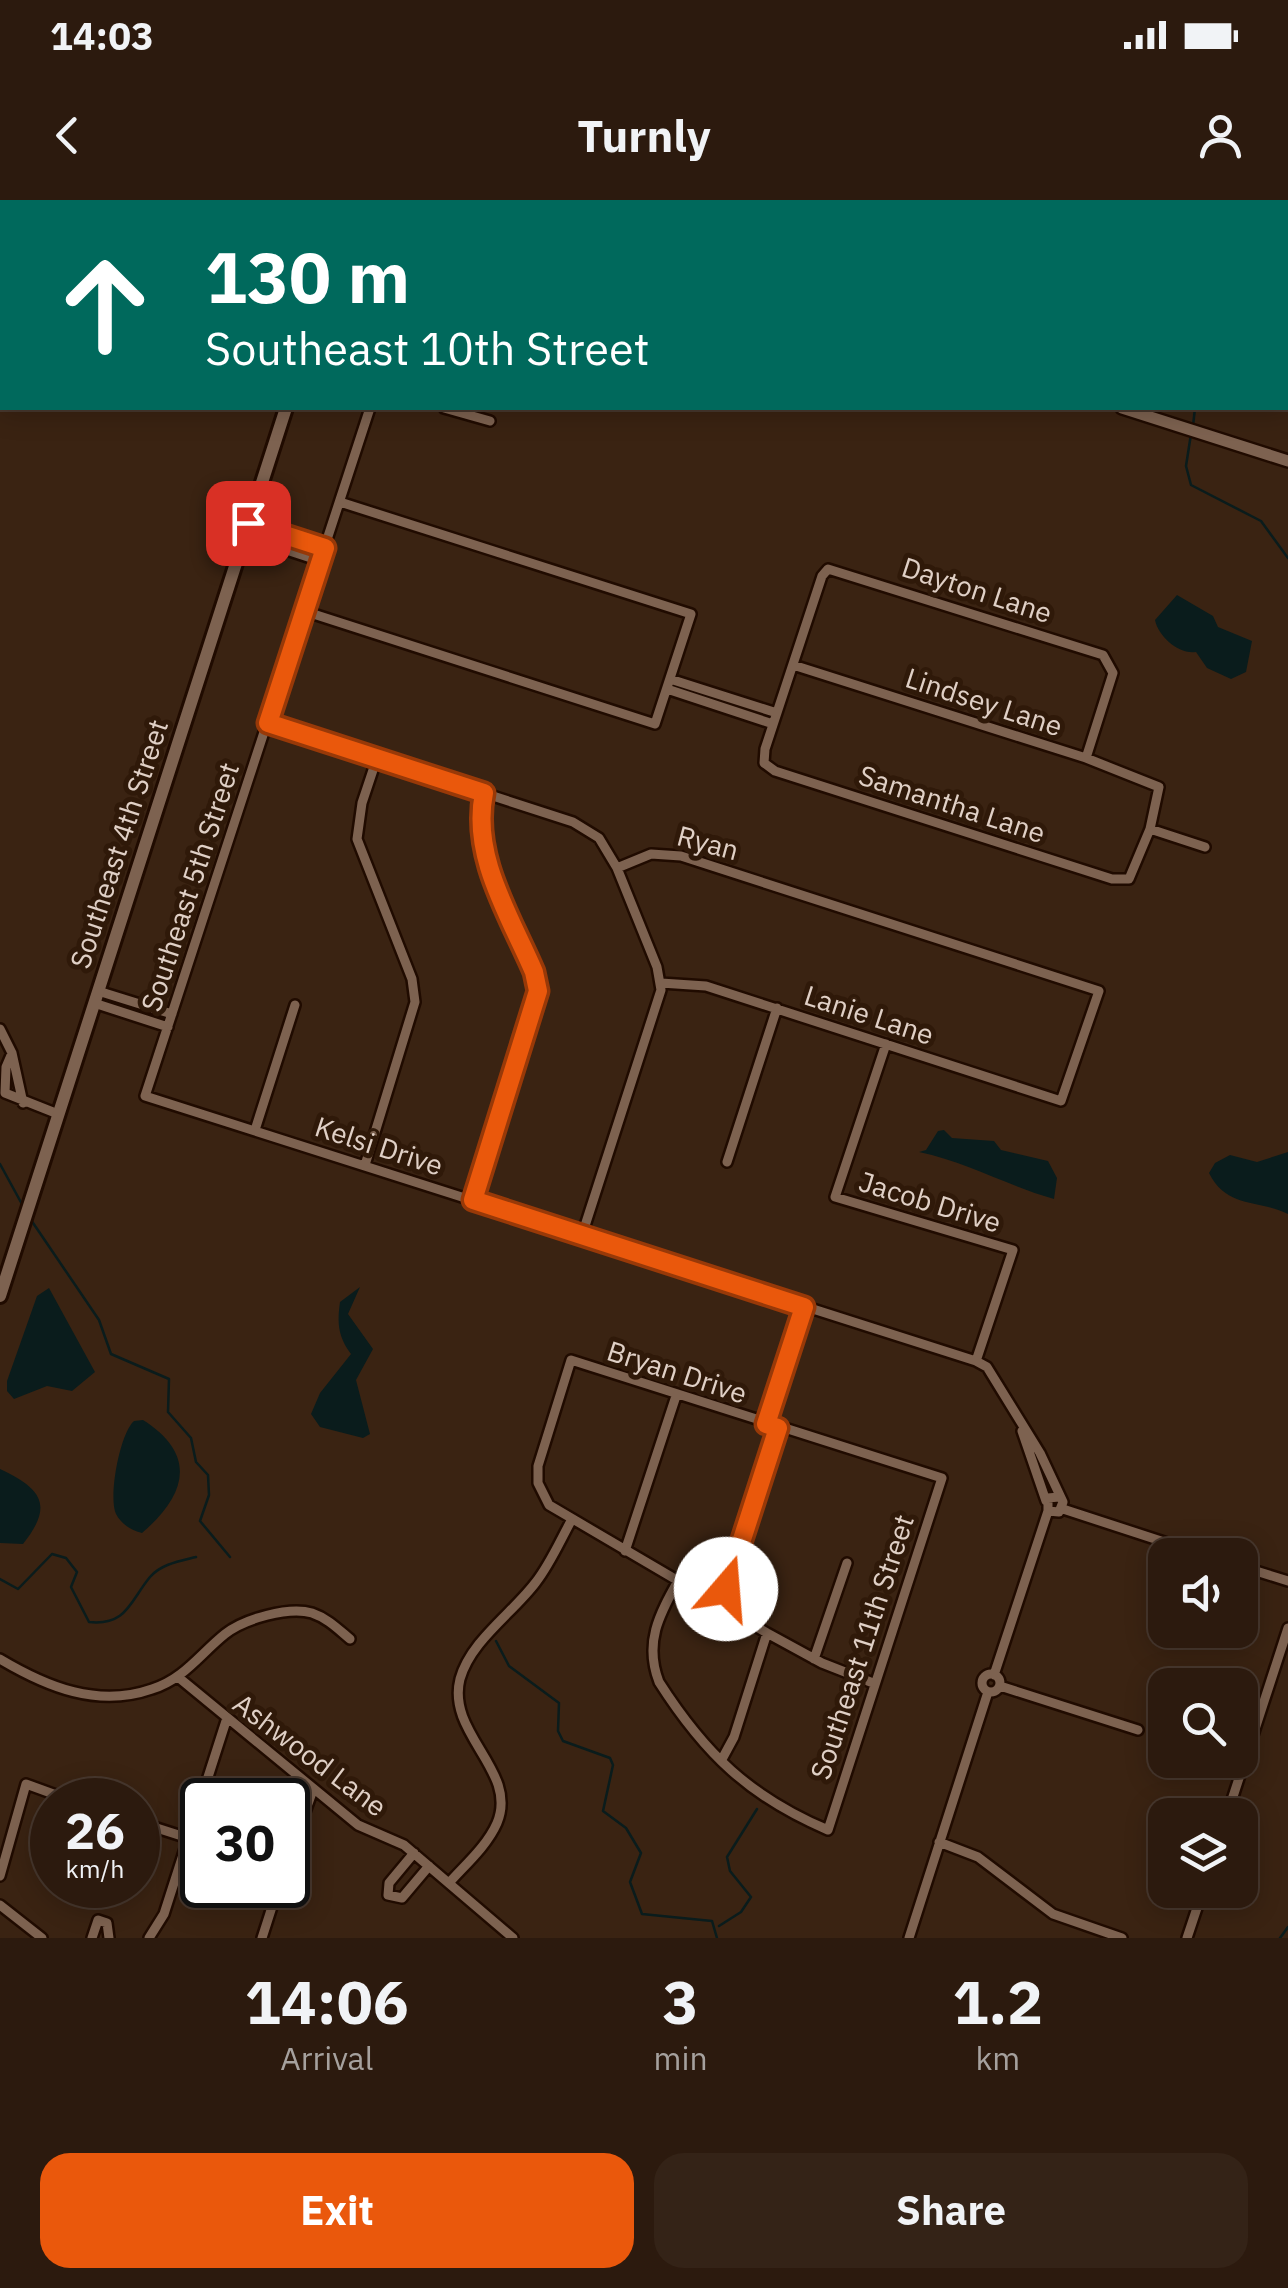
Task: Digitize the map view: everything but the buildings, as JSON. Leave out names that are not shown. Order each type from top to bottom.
[{"type":"main road","name":"Southeast 4th Street","points":[[0,1296],[285,410]]},
{"type":"street","name":"Southeast 5th Street","points":[[145,1096],[369,410]]},
{"type":"street","points":[[451,410],[490,422]]},
{"type":"street","points":[[1128,410],[1288,461]]},
{"type":"street","points":[[304,611],[655,724],[690,614],[340,502]]},
{"type":"street","points":[[246,529],[325,548]]},
{"type":"street","points":[[246,529],[320,561]]},
{"type":"street","name":"Dayton Lane","points":[[793,664],[828,568],[1084,648],[1110,662],[1114,673],[1086,758]]},
{"type":"street","points":[[668,684],[775,718],[793,664]]},
{"type":"street","name":"Lindsey Lane","points":[[793,664],[1086,758],[1160,787],[1150,829]]},
{"type":"street","name":"Samantha Lane","points":[[775,718],[764,763],[775,771],[1112,879],[1128,879],[1150,829]]},
{"type":"street","points":[[268,723],[584,827],[599,838],[617,868],[661,983],[582,1235]]},
{"type":"street","points":[[365,1164],[415,1002],[412,979],[357,839],[362,803],[377,758]]},
{"type":"street","points":[[473,1200],[538,991],[534,972],[483,850],[480,815],[484,793]]},
{"type":"street","points":[[1150,829],[1204,847]]},
{"type":"street","name":"Ryan","points":[[617,868],[651,854],[682,856],[1099,990],[1061,1102]]},
{"type":"street","name":"Lanie Lane","points":[[661,983],[706,986],[1061,1102]]},
{"type":"street","points":[[96,997],[172,1014]]},
{"type":"street","points":[[96,997],[168,1027]]},
{"type":"street","points":[[255,1130],[295,1005]]},
{"type":"street","points":[[727,1162],[777,1008]]},
{"type":"street","points":[[0,1029],[12,1053],[4,1090],[23,1103],[58,1114]]},
{"type":"street","name":"Jacob Drive","points":[[886,1044],[834,1197],[1013,1250],[976,1360]]},
{"type":"street","name":"Kelsi Drive","points":[[145,1096],[976,1360]]},
{"type":"street","points":[[766,1424],[804,1307]]},
{"type":"street","name":"Bryan Drive","points":[[571,1522],[549,1505],[538,1483],[538,1466],[570,1360],[942,1478]]},
{"type":"street","points":[[976,1360],[990,1372],[1040,1453],[1062,1508]]},
{"type":"street","points":[[625,1551],[676,1396]]},
{"type":"street","points":[[721,1605],[778,1428]]},
{"type":"street","points":[[1022,1428],[1028,1460],[1047,1506],[1056,1513],[1062,1508]]},
{"type":"street","name":"Southeast 11th Street","points":[[721,1760],[757,1794],[828,1830],[942,1478]]},
{"type":"street","points":[[1059,1496],[1047,1506],[994,1675],[1000,1686],[1138,1730]]},
{"type":"street","points":[[1062,1508],[1153,1538]]},
{"type":"street","points":[[449,1883],[490,1836],[501,1808],[498,1784],[462,1719],[458,1691],[462,1673],[471,1656],[539,1578],[571,1522],[814,1659],[874,1683]]},
{"type":"street","points":[[814,1659],[847,1563]]},
{"type":"street","points":[[1258,1572],[1288,1581]]},
{"type":"street","points":[[678,1581],[656,1624],[653,1664],[666,1693],[721,1760],[734,1737],[767,1633]]},
{"type":"street","points":[[0,1659],[39,1681],[100,1697],[140,1693],[178,1678],[224,1635],[260,1619],[307,1612],[322,1617],[350,1639]]},
{"type":"street","points":[[1233,1798],[1288,1628]]},
{"type":"street","points":[[908,1938],[988,1692],[983,1679],[994,1675]]},
{"type":"street","name":"Ashwood Lane","points":[[178,1678],[226,1721],[363,1828],[414,1853],[512,1938]]},
{"type":"street","points":[[988,1692],[1000,1686]]},
{"type":"street","points":[[207,1778],[226,1721]]},
{"type":"street","points":[[0,1876],[26,1784],[30,1785]]},
{"type":"street","points":[[310,1801],[314,1790]]},
{"type":"street","points":[[940,1842],[978,1857],[1053,1914],[1122,1938]]},
{"type":"street","points":[[414,1853],[389,1883],[388,1895],[402,1898],[429,1866]]},
{"type":"street","points":[[149,1938],[180,1863]]},
{"type":"street","points":[[0,1905],[42,1938]]},
{"type":"street","points":[[262,1938],[272,1908]]},
{"type":"street","points":[[1187,1938],[1197,1908]]},
{"type":"street","points":[[92,1938],[98,1920],[107,1924],[109,1938]]},
{"type":"shaded area","points":[[1177,595],[1213,616],[1218,627],[1252,641],[1246,672],[1231,679],[1207,668],[1196,652],[1183,651],[1165,638],[1155,620]]},
{"type":"shaded area","points":[[944,1130],[952,1138],[994,1141],[1001,1150],[1048,1161],[1057,1178],[1054,1199],[919,1152],[926,1150],[938,1131]]},
{"type":"shaded area","points":[[1288,1152],[1288,1214],[1234,1198],[1209,1173],[1215,1163],[1230,1155],[1257,1162]]},
{"type":"shaded area","points":[[360,1287],[348,1314],[373,1349],[356,1380],[370,1434],[363,1438],[320,1427],[311,1414],[320,1393],[351,1354],[340,1330],[340,1302]]},
{"type":"shaded area","points":[[49,1288],[95,1372],[72,1391],[47,1386],[14,1399],[7,1391],[7,1381],[37,1296]]},
{"type":"shaded area","points":[[143,1420],[173,1448],[180,1476],[168,1505],[142,1533],[118,1518],[113,1494],[124,1438],[134,1421]]},
{"type":"shaded area","points":[[0,1469],[26,1484],[39,1499],[38,1519],[23,1544],[0,1543]]},
{"type":"waterway","points":[[1193,426],[1195,410]]},
{"type":"waterway","points":[[1191,434],[1186,466],[1191,485],[1261,521],[1288,558]]},
{"type":"waterway","points":[[0,1164],[23,1206]]},
{"type":"waterway","points":[[29,1217],[99,1320],[111,1354],[169,1379],[168,1412],[191,1438],[196,1462],[208,1475],[209,1495],[200,1521],[230,1557]]},
{"type":"waterway","points":[[0,1579],[18,1589],[52,1554],[66,1558],[77,1572],[71,1587],[89,1622],[102,1622],[120,1616],[160,1569],[196,1557]]},
{"type":"waterway","points":[[496,1641],[509,1666],[559,1703],[558,1731],[563,1741],[610,1758],[613,1765],[603,1811],[626,1828],[641,1853],[630,1882],[642,1914],[712,1921],[717,1938]]},
{"type":"waterway","points":[[719,1926],[741,1912],[751,1897],[730,1871],[727,1857],[757,1809]]},
{"type":"waterway","points":[[1280,1938],[1288,1927]]},
{"type":"route","points":[[248,523],[325,548],[268,723],[484,793],[480,815],[483,850],[534,972],[538,991],[473,1200],[804,1307],[766,1424],[778,1428],[726,1589]]}]
